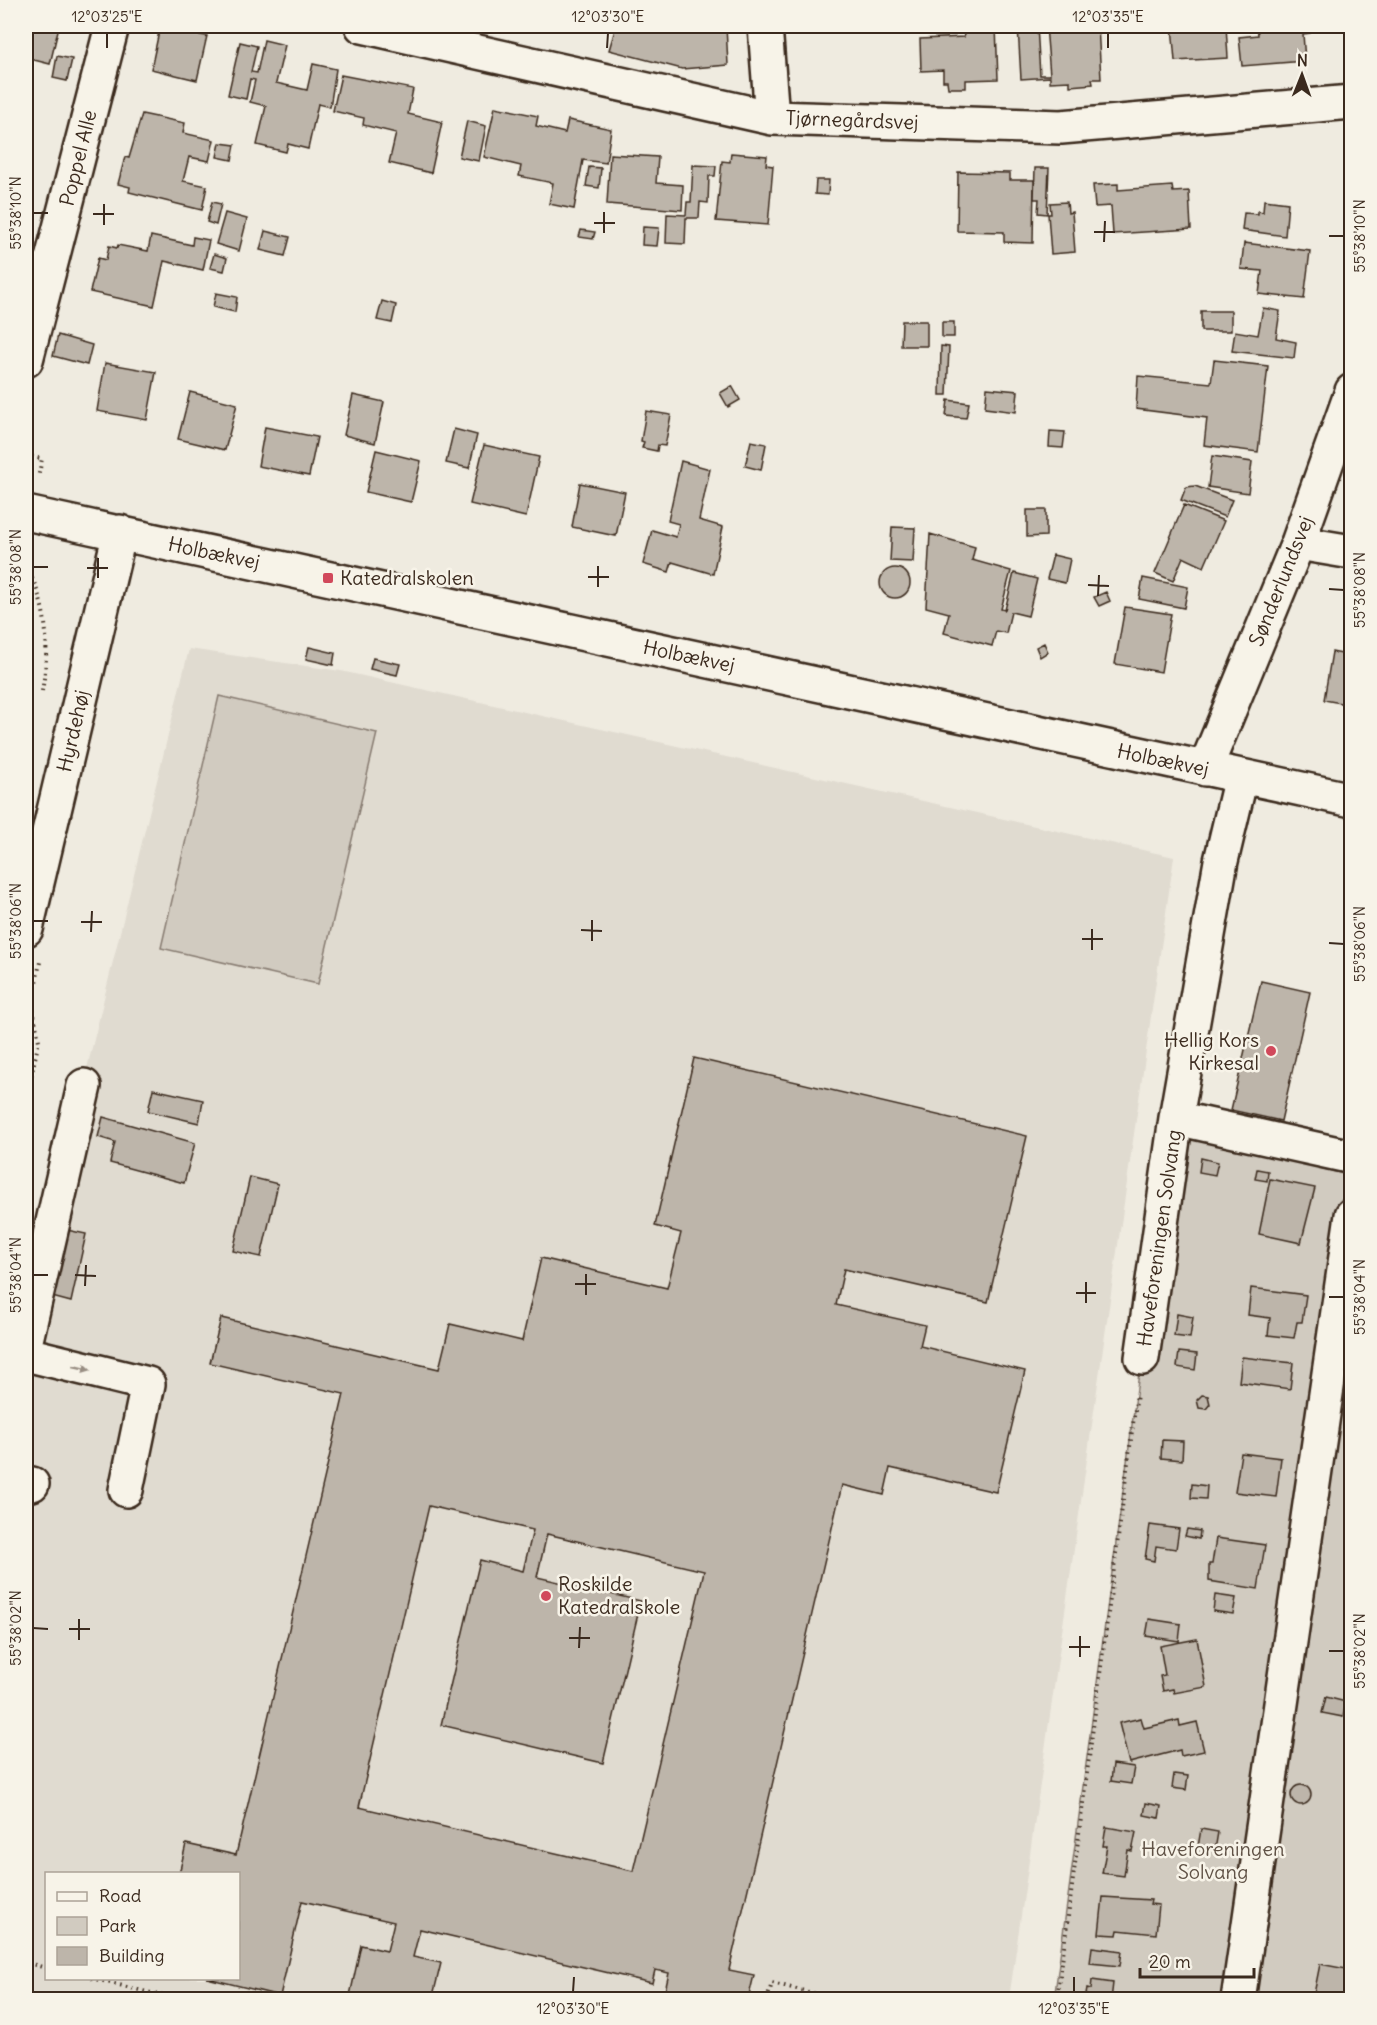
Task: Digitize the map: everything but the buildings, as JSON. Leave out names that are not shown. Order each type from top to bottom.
[{"type":"street","name":"Poppel Alle","points":[[26,360],[112,26]]},
{"type":"street","name":"Tjørnegårdsvej","points":[[362,26],[772,118],[1061,127],[1352,102]]},
{"type":"street","points":[[765,26],[772,118]]},
{"type":"street","name":"Sønderlundsvej","points":[[1205,769],[1298,543],[1352,392]]},
{"type":"street","name":"Holbækvej","points":[[26,513],[1352,800]]},
{"type":"street","name":"Hyrdehøj","points":[[26,929],[120,532]]},
{"type":"street","points":[[1298,543],[1352,552]]},
{"type":"street","points":[[1176,1118],[1221,861],[1241,777]]},
{"type":"street","points":[[26,1340],[84,1086]]},
{"type":"street","name":"Haveforeningen Solvang","points":[[1142,1358],[1176,1118],[1352,1157]]},
{"type":"street","points":[[1238,2000],[1352,1215]]},
{"type":"street","points":[[26,1354],[148,1384],[126,1490]]},
{"type":"path","points":[[32,578],[46,629],[48,650],[42,693]]},
{"type":"path","points":[[1057,2000],[1142,1358]]},
{"type":"path","points":[[28,1963],[45,1968]]},
{"type":"path","points":[[99,1980],[179,2000]]},
{"type":"path","points":[[767,2000],[772,1983],[841,2000]]},
{"type":"shaded area","name":"Roskilde Katedralskole","points":[[189,649],[341,671],[1174,857],[1009,1999],[26,2000],[26,1319]]},
{"type":"green space","points":[[219,696],[377,733],[318,984],[161,948]]},
{"type":"green space","name":"Haveforeningen Solvang","points":[[1172,1130],[1351,1176],[1351,1999],[1054,2000]]},
{"type":"place","name":"Katedralskolen","points":[[328,578]]},
{"type":"place","name":"Hellig Kors Kirkesal","points":[[1271,1051]]},
{"type":"place","name":"Roskilde Katedralskole","points":[[546,1596]]}]
